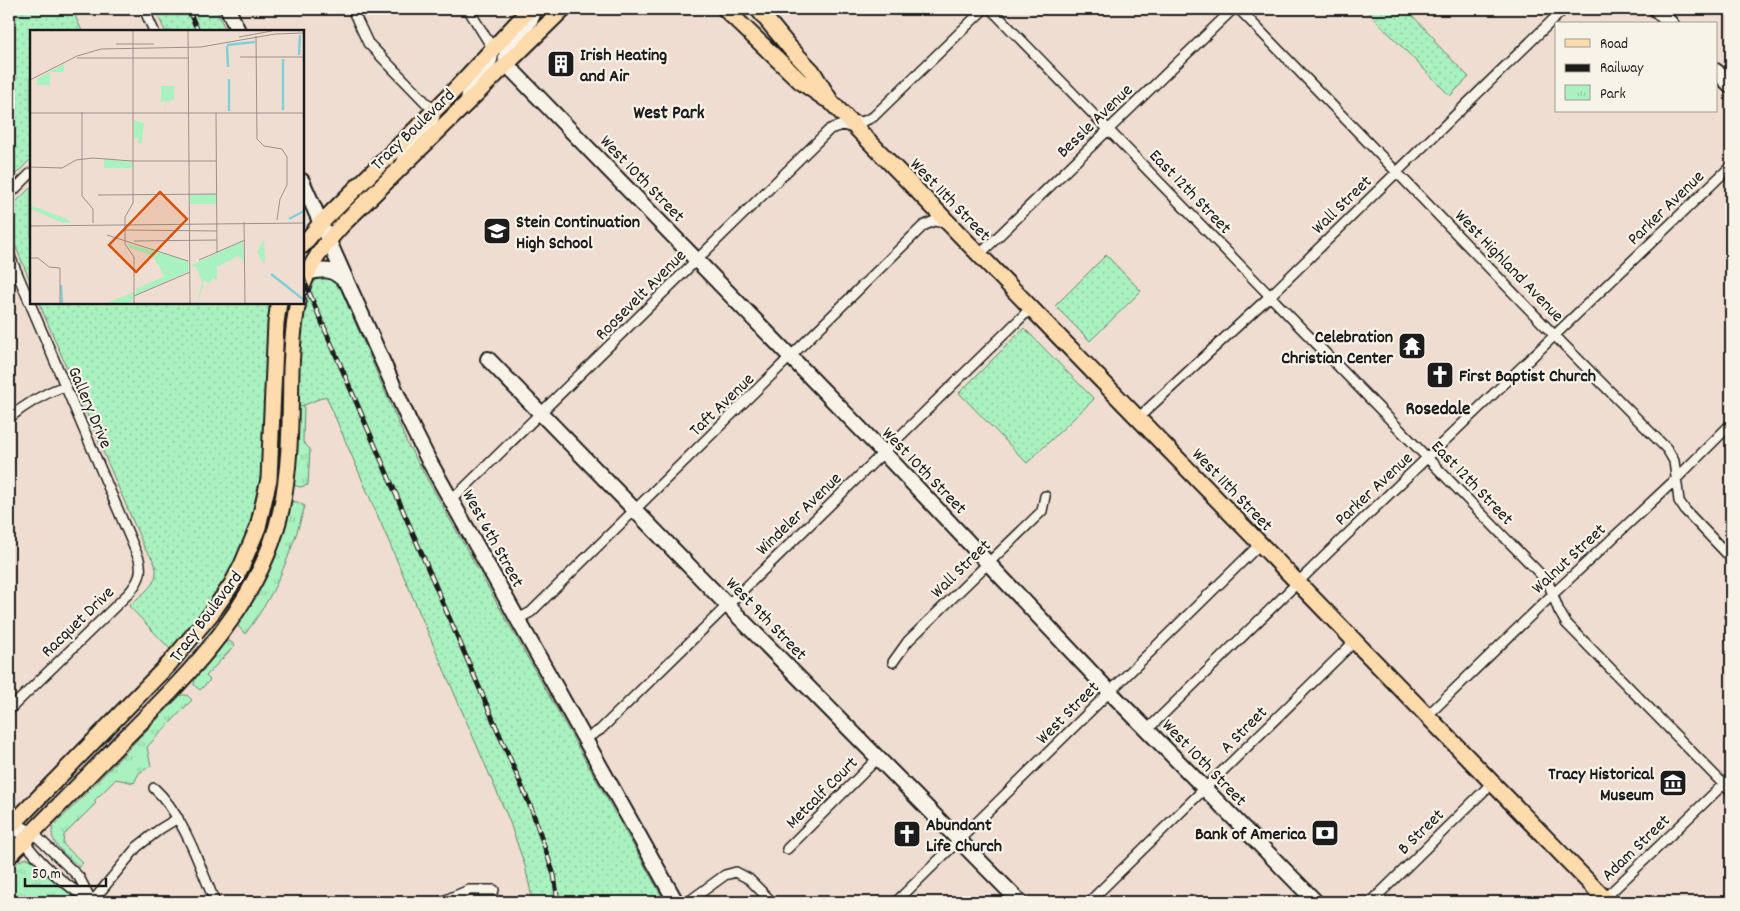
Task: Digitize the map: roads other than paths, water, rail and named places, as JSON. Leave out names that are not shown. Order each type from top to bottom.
[{"type":"main road","name":"Tracy Boulevard","points":[[304,243],[321,222],[434,111],[532,9]]},
{"type":"main road","name":"Tracy Boulevard","points":[[305,280],[329,240],[342,225],[563,9]]},
{"type":"main road","name":"West 11th Street","points":[[725,9],[800,81],[832,102]]},
{"type":"main road","name":"West 11th Street","points":[[758,9],[812,72],[832,102],[852,124],[1606,901]]},
{"type":"main road","name":"Tracy Boulevard","points":[[11,822],[168,664],[211,614],[232,584],[242,565],[258,527],[269,478],[276,323],[279,304]]},
{"type":"main road","name":"Tracy Boulevard","points":[[9,856],[185,675],[233,616],[257,580],[272,542],[285,494],[292,343],[298,304]]},
{"type":"street","points":[[144,9],[154,30]]},
{"type":"street","points":[[228,9],[238,30]]},
{"type":"street","points":[[352,9],[362,34],[371,47],[434,111],[434,121],[407,149],[399,169]]},
{"type":"street","points":[[465,104],[468,90],[493,62],[494,56],[493,49],[468,9]]},
{"type":"street","points":[[506,64],[506,52],[533,17],[532,9]]},
{"type":"street","name":"Roosevelt Avenue","points":[[450,498],[460,492],[541,414],[830,129],[862,122],[873,117],[984,9]]},
{"type":"street","name":"East 12th Street","points":[[992,9],[1548,582],[1566,624],[1731,792]]},
{"type":"street","name":"Bessle Avenue","points":[[979,255],[1232,9]]},
{"type":"street","name":"West Highland Avenue","points":[[1239,9],[1555,336],[1668,449],[1674,461],[1679,500],[1685,510],[1731,558]]},
{"type":"street","name":"Wall Street","points":[[1138,418],[1270,296],[1564,9]]},
{"type":"street","points":[[1656,9],[1669,22]]},
{"type":"street","name":"West 10th Street","points":[[506,64],[883,452],[1110,692],[1316,902]]},
{"type":"street","points":[[1718,73],[1731,86]]},
{"type":"street","name":"Parker Avenue","points":[[1147,730],[1298,582],[1731,166]]},
{"type":"street","points":[[9,195],[30,174]]},
{"type":"street","name":"West 6th Street","points":[[304,186],[410,423],[676,902]]},
{"type":"street","name":"Taft Avenue","points":[[518,619],[531,612],[923,226],[934,221],[948,223]]},
{"type":"street","name":"Gallery Drive","points":[[9,254],[139,559],[141,573]]},
{"type":"street","points":[[305,280],[323,269],[340,275],[350,286]]},
{"type":"street","name":"Windeler Avenue","points":[[585,738],[600,730],[1031,308]]},
{"type":"street","name":"West 9th Street","points":[[488,359],[1020,902]]},
{"type":"street","points":[[9,418],[39,397],[64,386]]},
{"type":"street","name":"Walnut Street","points":[[1427,716],[1676,479],[1731,424]]},
{"type":"street","name":"Wall Street","points":[[893,662],[904,645],[1042,511],[1046,496]]},
{"type":"street","name":"West Street","points":[[896,902],[1260,544]]},
{"type":"street","name":"Racquet Drive","points":[[9,710],[137,584],[141,573]]},
{"type":"street","name":"A Street","points":[[1089,902],[1355,641]]},
{"type":"street","name":"Metcalf Court","points":[[787,849],[878,758]]},
{"type":"street","name":"Adam Street","points":[[1606,901],[1731,777]]},
{"type":"street","name":"B Street","points":[[1371,902],[1492,783]]},
{"type":"street","points":[[154,788],[163,796],[178,818],[215,902]]},
{"type":"street","points":[[92,902],[137,847],[178,818]]},
{"type":"street","points":[[11,822],[79,877],[92,902]]},
{"type":"street","points":[[28,837],[33,852],[69,887],[92,902]]},
{"type":"street","points":[[688,902],[724,875],[739,873],[749,879],[772,902]]},
{"type":"street","points":[[441,902],[469,890],[494,890]]},
{"type":"railway","points":[[188,9],[198,30]]},
{"type":"railway","points":[[304,281],[532,810],[554,875],[558,902]]},
{"type":"place","name":"Irish Heating and Air","points":[[561,64]]},
{"type":"place","name":"Stein Continuation High School","points":[[497,231]]},
{"type":"place","name":"Celebration Christian Center","points":[[1412,346]]},
{"type":"place","name":"First Baptist Church","points":[[1440,375]]},
{"type":"place","name":"Tracy Historical Museum","points":[[1673,783]]},
{"type":"place","name":"Bank of America","points":[[1325,833]]},
{"type":"place","name":"Abundant Life Church","points":[[907,834]]},
{"type":"district","name":"West Park","points":[[669,111]]},
{"type":"district","name":"Rosedale","points":[[1438,407]]}]
